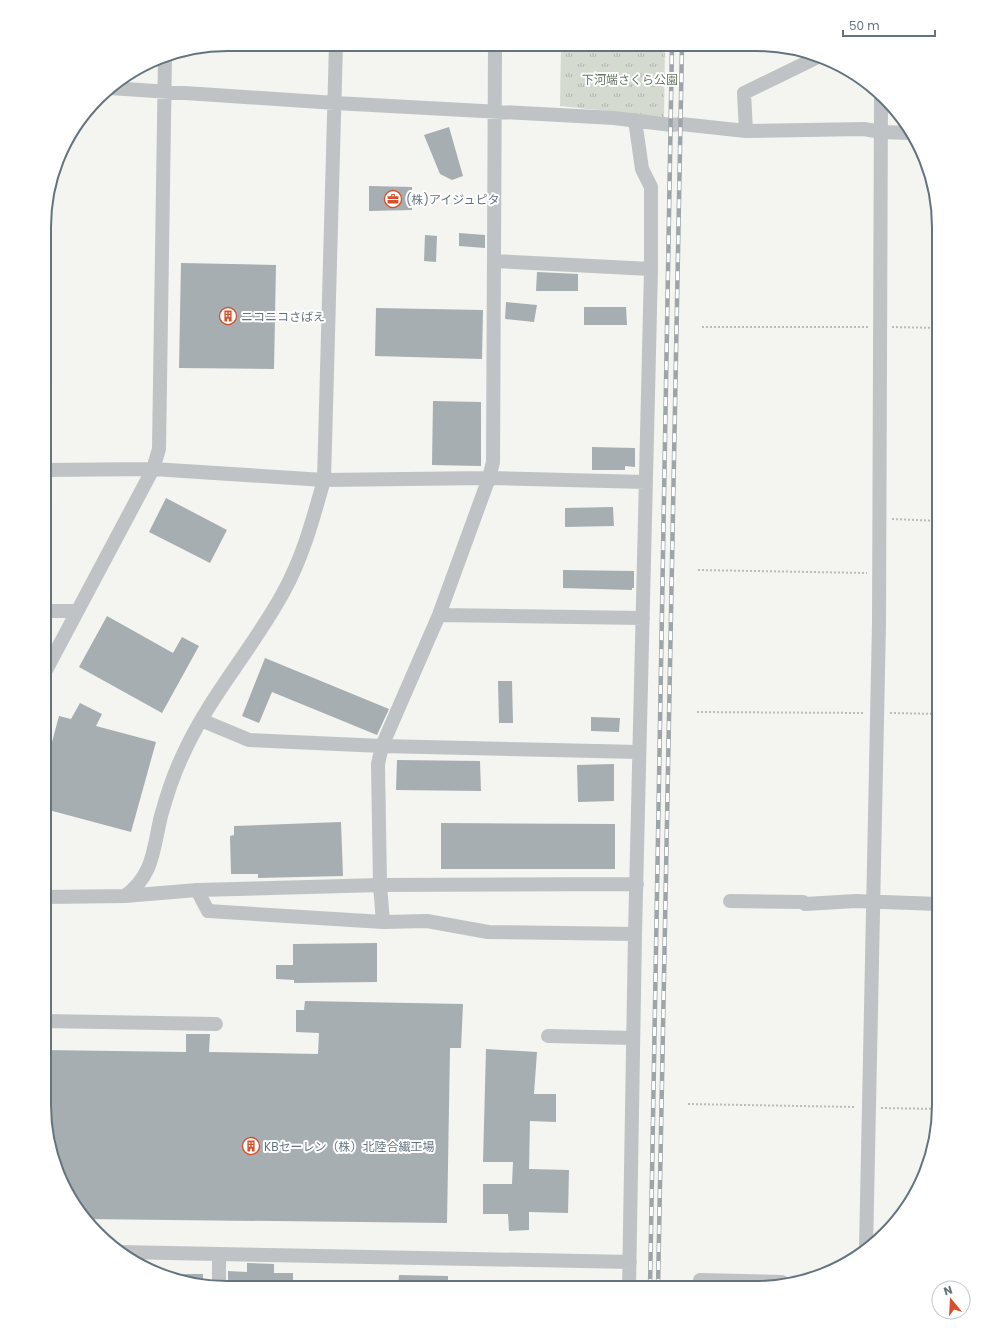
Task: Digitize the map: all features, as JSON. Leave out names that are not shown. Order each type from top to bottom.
[{"type":"street","points":[[124,896],[133,890],[145,876],[156,848],[161,816],[180,759],[201,720],[283,594],[305,546],[324,480],[336,51]]},
{"type":"street","points":[[383,922],[380,885],[378,764],[382,746],[439,615],[489,478],[493,462],[495,51]]},
{"type":"street","points":[[746,131],[744,93],[812,60]]},
{"type":"street","points":[[51,661],[153,469],[159,449],[165,62]]},
{"type":"street","points":[[119,88],[165,90],[335,103],[495,110],[635,120],[672,125],[681,124],[746,131],[864,129],[881,132],[904,133]]},
{"type":"street","points":[[866,1242],[879,574],[881,104]]},
{"type":"street","points":[[629,1281],[636,884],[651,269],[651,187],[642,169],[635,120]]},
{"type":"street","points":[[494,261],[651,269]]},
{"type":"street","points":[[51,470],[153,469],[324,480],[489,478],[646,482]]},
{"type":"street","points":[[51,611],[77,611]]},
{"type":"street","points":[[439,615],[643,618]]},
{"type":"street","points":[[201,720],[249,740],[382,746],[639,752]]},
{"type":"street","points":[[51,897],[124,896],[197,890],[380,885],[636,884]]},
{"type":"street","points":[[197,890],[208,912],[383,922],[427,921],[488,932],[635,934]]},
{"type":"street","points":[[730,901],[803,902],[805,904],[856,901],[932,904]]},
{"type":"street","points":[[51,1021],[216,1024]]},
{"type":"street","points":[[548,1036],[633,1038]]},
{"type":"street","points":[[131,1252],[630,1262]]},
{"type":"street","points":[[219,1254],[219,1281]]},
{"type":"street","points":[[700,1280],[741,1281]]},
{"type":"path","points":[[702,327],[932,328]]},
{"type":"path","points":[[879,519],[932,521]]},
{"type":"path","points":[[698,570],[879,574]]},
{"type":"path","points":[[697,712],[932,714]]},
{"type":"path","points":[[688,1104],[932,1109]]},
{"type":"green space","name":"下河端さくら公園","points":[[561,51],[665,51],[664,117],[560,106]]},
{"type":"building","points":[[449,127],[463,176],[452,180],[440,174],[424,135]]},
{"type":"building","points":[[369,186],[412,187],[412,210],[369,211]]},
{"type":"building","points":[[459,233],[485,235],[485,248],[459,246]]},
{"type":"building","points":[[425,235],[437,236],[436,262],[424,261]]},
{"type":"building","name":"ニコニコさばえ","points":[[181,263],[276,265],[274,369],[179,368]]},
{"type":"building","points":[[537,272],[578,274],[578,291],[536,291]]},
{"type":"building","points":[[506,302],[537,305],[534,322],[505,319]]},
{"type":"building","points":[[584,307],[626,307],[627,325],[584,325]]},
{"type":"building","points":[[376,308],[483,310],[482,359],[375,356]]},
{"type":"building","points":[[433,401],[481,402],[481,466],[432,465]]},
{"type":"building","points":[[592,447],[635,448],[635,467],[625,466],[625,470],[592,470]]},
{"type":"building","points":[[166,498],[227,530],[210,563],[149,532]]},
{"type":"building","points":[[613,507],[614,526],[565,527],[565,508]]},
{"type":"building","points":[[563,570],[634,571],[634,588],[632,588],[632,590],[563,588]]},
{"type":"building","points":[[107,616],[173,653],[182,637],[199,646],[162,713],[79,667]]},
{"type":"building","points":[[265,658],[389,709],[377,735],[272,692],[259,723],[242,716]]},
{"type":"building","points":[[498,681],[512,681],[513,723],[499,723]]},
{"type":"building","points":[[80,703],[102,714],[96,726],[156,742],[131,832],[51,811],[51,746],[59,716],[71,719]]},
{"type":"building","points":[[591,717],[620,718],[619,732],[591,731]]},
{"type":"building","points":[[397,760],[480,761],[481,791],[396,790]]},
{"type":"building","points":[[614,764],[614,801],[578,802],[577,765]]},
{"type":"building","points":[[341,822],[343,876],[258,878],[258,874],[231,874],[230,836],[234,835],[234,826]]},
{"type":"building","points":[[441,823],[615,824],[615,869],[441,869]]},
{"type":"building","points":[[377,943],[377,982],[294,983],[294,980],[276,979],[276,965],[293,965],[293,944]]},
{"type":"building","name":"KBセーレン（株）北陸合繊工場","points":[[305,1001],[463,1004],[461,1048],[450,1048],[447,1223],[93,1219],[87,1212],[69,1183],[60,1161],[54,1139],[51,1116],[51,1050],[186,1052],[186,1034],[210,1034],[209,1052],[318,1054],[319,1033],[296,1032],[296,1010],[304,1010]]},
{"type":"building","points":[[486,1049],[537,1052],[534,1094],[556,1094],[556,1122],[530,1121],[529,1169],[569,1170],[568,1213],[529,1212],[529,1230],[509,1231],[508,1214],[483,1214],[483,1184],[512,1184],[513,1162],[483,1162]]},
{"type":"building","points":[[247,1263],[274,1264],[274,1273],[293,1273],[293,1281],[228,1281],[228,1271],[247,1272]]},
{"type":"building","points":[[178,1274],[203,1274],[203,1279]]},
{"type":"building","points":[[399,1275],[448,1276],[448,1281],[398,1281]]},
{"type":"railway","points":[[650,1281],[672,51]]},
{"type":"railway","points":[[658,1281],[682,51]]},
{"type":"place","name":"(株)アイジュピタ","points":[[393,199]]},
{"type":"place","name":"ニコニコさばえ","points":[[228,316]]},
{"type":"place","name":"KBセーレン（株）北陸合繊工場","points":[[251,1146]]}]
